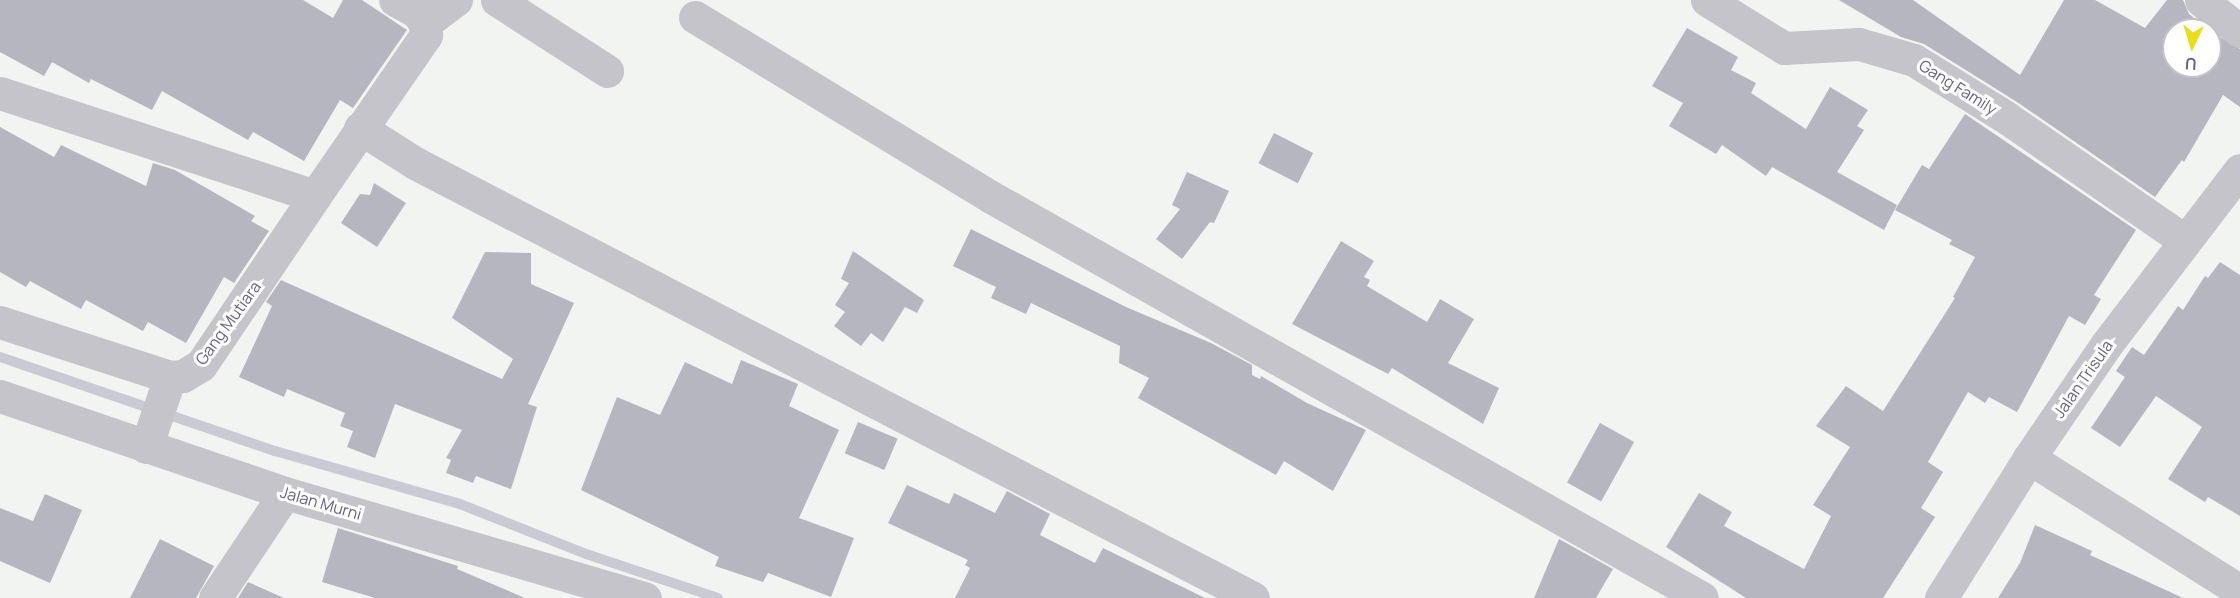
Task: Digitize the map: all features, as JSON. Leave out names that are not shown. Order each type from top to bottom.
[{"type":"street","points":[[395,0],[417,12],[425,23],[456,0]]},
{"type":"street","points":[[497,0],[607,71]]},
{"type":"street","name":"Gang Family","points":[[1707,0],[1784,48],[1859,44],[1914,60],[2007,118],[2185,241]]},
{"type":"street","points":[[2201,0],[2240,31]]},
{"type":"street","points":[[695,17],[991,197],[1702,598]]},
{"type":"street","name":"Gang Mutiara","points":[[157,412],[183,376],[201,365],[426,34],[425,23]]},
{"type":"street","points":[[0,93],[315,196]]},
{"type":"street","points":[[360,128],[415,163],[1253,598]]},
{"type":"street","name":"Jalan Trisula","points":[[1941,598],[2029,458],[2106,345],[2240,170]]},
{"type":"street","points":[[0,322],[157,412]]},
{"type":"street","name":"Jalan Murni","points":[[0,396],[157,412],[285,493],[630,596]]},
{"type":"street","points":[[2029,458],[2240,591]]},
{"type":"street","points":[[215,598],[285,493]]},
{"type":"building","points":[[0,0],[303,0],[333,18],[343,0],[362,0],[407,30],[353,108],[340,100],[304,161],[253,132],[248,140],[162,91],[152,110],[91,79],[89,83],[52,62],[44,76],[0,52]]},
{"type":"building","points":[[1839,0],[1913,0],[2020,75],[2064,0],[2095,0],[2145,28],[2167,0],[2183,0],[2189,14],[2194,18],[2162,18],[2162,78],[2222,78],[2222,38],[2240,49],[2240,107],[2223,95],[2184,162],[2182,160],[2155,197],[2017,102],[1924,44],[1901,37]]},
{"type":"building","points":[[1687,28],[1738,57],[1731,70],[1756,83],[1751,93],[1806,129],[1830,87],[1868,110],[1857,126],[1864,130],[1837,172],[1897,205],[1884,230],[1772,167],[1766,176],[1722,145],[1716,154],[1669,126],[1683,103],[1652,86]]},
{"type":"building","points":[[1965,114],[2136,230],[2094,295],[2101,299],[2085,325],[2069,316],[2017,412],[1989,397],[1985,403],[1968,392],[1928,462],[1943,472],[1921,508],[1935,517],[1883,598],[1746,598],[1666,547],[1699,493],[1732,512],[1724,526],[1804,569],[1831,516],[1813,505],[1850,447],[1816,426],[1846,386],[1883,411],[1955,298],[1953,297],[1975,257],[1949,244],[1952,240],[1895,210],[1922,165],[1929,169]]},
{"type":"building","points":[[0,127],[54,157],[61,145],[146,186],[153,163],[175,170],[255,216],[251,221],[269,231],[234,283],[224,277],[186,343],[148,322],[143,331],[86,300],[81,309],[30,281],[26,287],[0,272]]},
{"type":"building","points":[[1274,133],[1313,153],[1298,183],[1259,163]]},
{"type":"building","points":[[1187,172],[1229,191],[1214,223],[1210,222],[1182,259],[1156,239],[1180,209],[1172,205]]},
{"type":"building","points":[[374,183],[406,203],[377,247],[341,223],[360,194],[370,195]]},
{"type":"building","points":[[971,229],[1126,307],[1211,343],[1252,365],[1252,375],[1260,379],[1261,376],[1307,403],[1366,430],[1333,491],[1284,461],[1276,475],[1138,398],[1149,378],[1119,363],[1120,346],[1031,303],[1026,314],[991,298],[996,287],[953,266]]},
{"type":"building","points":[[1341,241],[1374,261],[1364,277],[1370,280],[1367,286],[1427,322],[1440,299],[1474,319],[1448,363],[1499,388],[1483,424],[1392,368],[1388,374],[1292,324]]},
{"type":"building","points":[[853,251],[924,300],[917,313],[905,307],[883,342],[871,333],[861,346],[834,326],[845,312],[835,305],[849,283],[841,279]]},
{"type":"building","points":[[485,252],[531,253],[531,284],[574,303],[528,404],[537,407],[511,489],[476,476],[473,483],[446,473],[451,460],[446,458],[462,430],[395,404],[375,458],[347,447],[353,431],[340,426],[345,413],[287,389],[284,397],[239,377],[272,306],[266,302],[281,280],[502,379],[513,359],[452,318]]},
{"type":"building","points":[[2220,262],[2240,275],[2240,516],[2208,497],[2205,502],[2168,479],[2202,427],[2156,396],[2120,447],[2091,428],[2125,377],[2116,371],[2132,347],[2144,355],[2178,306],[2183,310],[2205,276],[2208,278]]},
{"type":"building","points":[[741,360],[798,384],[789,406],[839,430],[799,518],[854,538],[831,597],[768,573],[763,582],[715,566],[719,557],[581,490],[617,397],[660,415],[685,362],[732,384]]},
{"type":"building","points":[[858,422],[898,439],[884,470],[845,453]]},
{"type":"building","points":[[1600,423],[1634,442],[1601,501],[1567,482]]},
{"type":"building","points":[[907,485],[949,504],[954,493],[995,513],[1007,491],[1050,514],[1040,535],[1095,563],[1103,548],[1205,598],[955,598],[970,568],[965,565],[968,560],[888,523]]},
{"type":"building","points":[[45,494],[82,510],[50,583],[0,561],[0,508],[33,521]]},
{"type":"building","points":[[2035,525],[2092,551],[2090,555],[2183,598],[1998,598],[2020,563]]},
{"type":"building","points":[[338,528],[458,566],[457,569],[525,598],[375,598],[322,582]]},
{"type":"building","points":[[160,539],[214,566],[196,598],[130,598]]},
{"type":"building","points":[[1559,539],[1613,569],[1596,598],[1534,598]]},
{"type":"building","points":[[248,582],[284,598],[238,598]]},
{"type":"waterway","points":[[0,357],[275,451],[460,504],[586,554],[718,598]]}]
